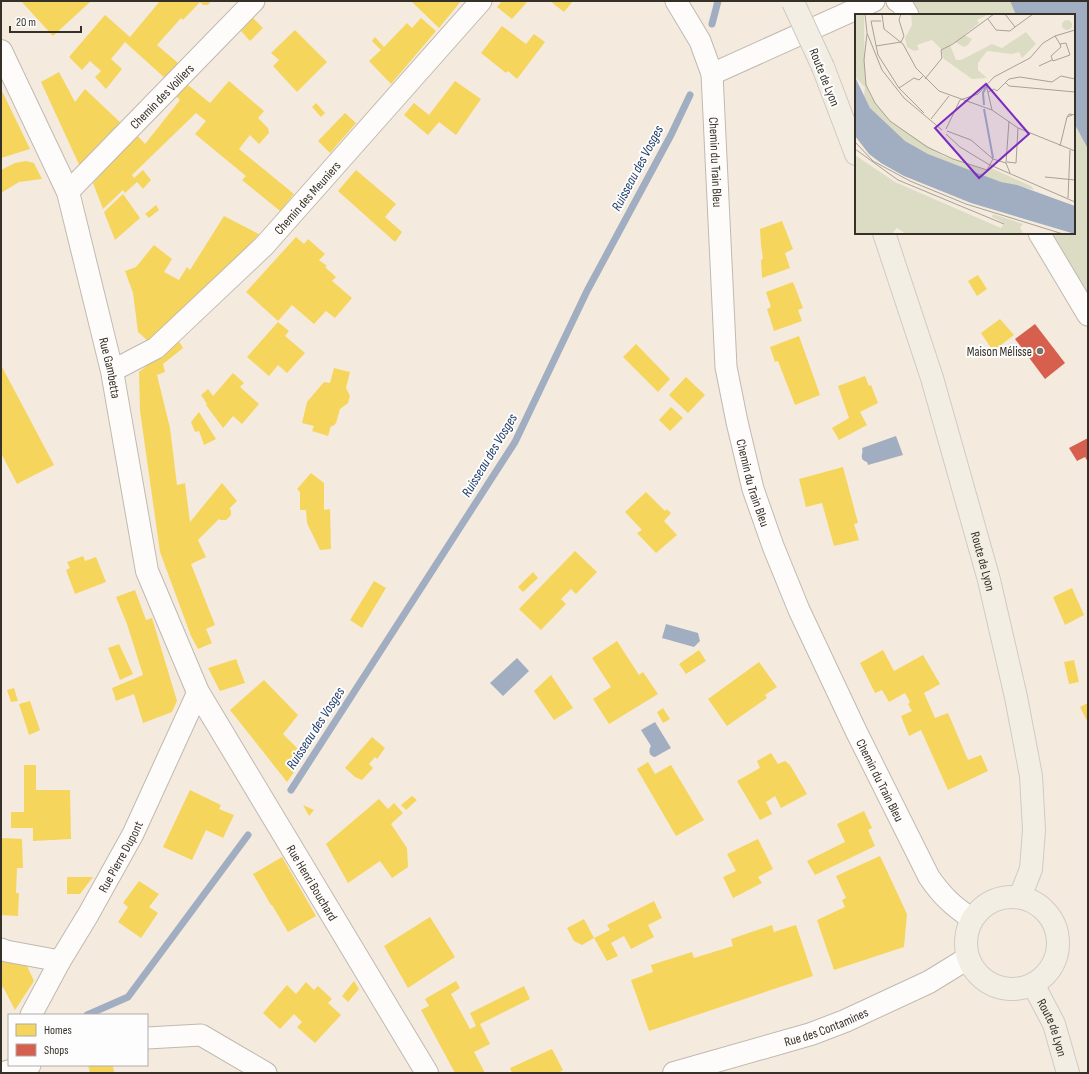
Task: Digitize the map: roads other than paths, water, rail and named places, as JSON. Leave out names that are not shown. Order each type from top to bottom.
[{"type":"main road","name":"Route de Lyon","points":[[792,2],[823,67],[855,151]]},
{"type":"main road","name":"Route de Lyon","points":[[884,234],[934,385],[989,580],[1016,696],[1031,776],[1034,830],[1031,869],[1020,897]]},
{"type":"main road","points":[[1006,897],[1020,897],[1032,901],[1043,908],[1051,918],[1058,937],[1058,951],[1053,965],[1044,976],[1033,984],[1018,989],[1002,988],[988,982],[976,972],[968,958],[966,945],[967,931],[972,919],[981,908],[993,901],[1006,897]]},
{"type":"main road","name":"Route de Lyon","points":[[1033,984],[1054,1024],[1068,1073]]},
{"type":"street","name":"Chemin des Voiliers","points":[[68,192],[254,1]]},
{"type":"street","name":"Chemin des Meuniers","points":[[112,371],[156,348],[264,246],[481,1]]},
{"type":"street","name":"Chemin du Train Bleu","points":[[676,1],[700,41],[712,74],[726,367],[753,490],[773,546],[799,610],[856,731],[929,877],[938,890],[955,908],[972,919]]},
{"type":"street","points":[[712,74],[874,1]]},
{"type":"street","name":"Rue Gambetta","points":[[1,51],[68,192],[112,371],[147,571],[198,692]]},
{"type":"street","points":[[1040,234],[1088,315]]},
{"type":"street","name":"Rue Pierre Dupont","points":[[32,1014],[132,834],[198,692]]},
{"type":"street","name":"Rue Henri Bouchard","points":[[198,692],[427,1073]]},
{"type":"street","points":[[1,949],[60,962]]},
{"type":"street","name":"Rue des Contamines","points":[[674,1073],[811,1034],[844,1021],[929,982],[968,958]]},
{"type":"street","points":[[148,1038],[201,1035],[266,1073]]},
{"type":"street","points":[[1,1072],[8,1058]]},
{"type":"street","points":[[1,1072],[26,1066]]},
{"type":"water","points":[[1010,1],[1088,1],[1088,149],[1075,125],[1075,14],[1016,14]]},
{"type":"water","points":[[896,436],[903,455],[868,465],[867,462],[864,461],[862,458],[862,448]]},
{"type":"water","points":[[666,624],[698,633],[700,641],[694,647],[662,638]]},
{"type":"water","points":[[517,658],[529,671],[503,696],[490,683]]},
{"type":"water","points":[[655,722],[671,748],[655,757],[650,754],[649,751],[651,746],[641,730]]},
{"type":"waterway","name":"Ruisseau des Vosges","points":[[712,24],[718,1]]},
{"type":"waterway","name":"Ruisseau des Vosges","points":[[291,790],[515,442],[587,291],[671,135],[690,95]]},
{"type":"waterway","name":"Ruisseau des Vosges","points":[[89,1014],[128,997],[248,835]]},
{"type":"place","name":"Maison Mélisse","points":[[1040,351]]}]
